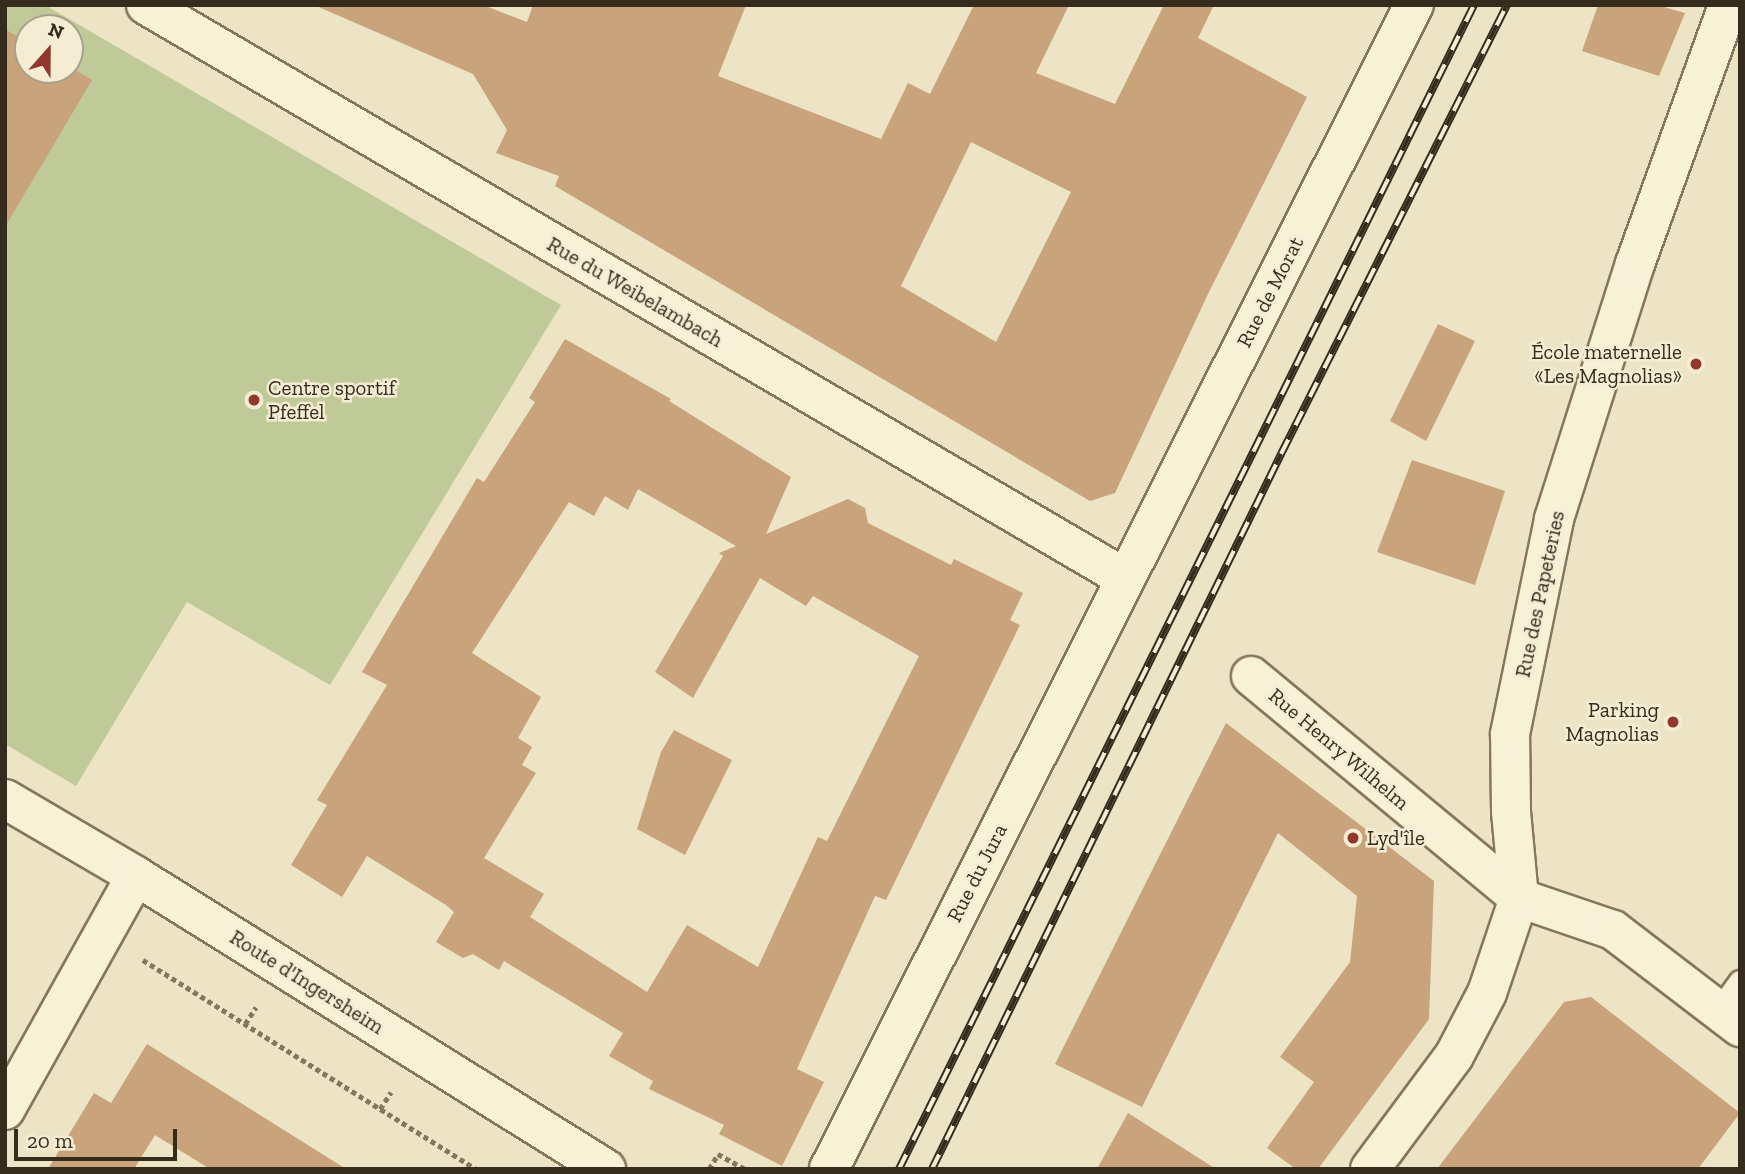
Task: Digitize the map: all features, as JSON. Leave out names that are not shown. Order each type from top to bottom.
[{"type":"street","name":"Rue du Weibelambach","points":[[145,5],[1125,578]]},
{"type":"street","name":"Rue de Morat","points":[[1125,578],[1414,5]]},
{"type":"street","name":"Rue des Papeteries","points":[[1370,1169],[1454,1056],[1487,993],[1519,898],[1511,811],[1510,733],[1554,519],[1635,264],[1728,5]]},
{"type":"street","name":"Rue du Jura","points":[[829,1169],[1125,578]]},
{"type":"street","name":"Rue Henry Wilhelm","points":[[1251,676],[1519,898],[1614,930],[1733,1007]]},
{"type":"street","name":"Route d'Ingersheim","points":[[5,799],[136,876],[606,1169]]},
{"type":"street","points":[[5,1111],[136,876]]},
{"type":"path","points":[[103,936],[476,1169]]},
{"type":"path","points":[[709,1169],[718,1154],[745,1169]]},
{"type":"green space","name":"Centre sportif Pfeffel","points":[[5,5],[45,5],[60,14],[14,14],[14,84],[84,84],[84,28],[561,305],[330,685],[187,602],[76,786],[5,744]]},
{"type":"building","points":[[314,5],[483,5],[527,22],[533,5],[746,5],[718,76],[881,139],[908,83],[930,94],[974,5],[1069,5],[1036,73],[1115,104],[1164,5],[1214,5],[1198,38],[1307,97],[1208,294],[1115,493],[1090,501],[555,186],[559,176],[496,153],[507,130],[473,74]],"holes":[[[971,142],[1071,192],[996,342],[901,286]]]},
{"type":"building","points":[[1598,5],[1657,5],[1685,13],[1659,76],[1582,51]]},
{"type":"building","points":[[5,29],[14,34],[14,84],[84,84],[84,75],[92,80],[5,227]]},
{"type":"building","points":[[1438,324],[1475,341],[1426,441],[1390,421]]},
{"type":"building","points":[[565,339],[671,399],[669,401],[791,477],[766,534],[848,499],[865,508],[868,523],[951,565],[954,559],[1023,593],[1010,620],[1020,625],[886,900],[875,896],[797,1069],[824,1082],[782,1166],[719,1134],[724,1125],[649,1089],[653,1081],[609,1056],[623,1033],[504,961],[499,970],[473,954],[463,958],[436,942],[454,912],[367,856],[342,897],[291,865],[327,805],[317,800],[387,685],[362,672],[477,478],[484,482],[535,402],[529,398]],"holes":[[[638,489],[736,546],[719,553],[723,556],[655,672],[693,698],[760,578],[806,606],[813,596],[919,656],[827,841],[818,837],[758,967],[687,925],[647,992],[530,917],[544,894],[484,858],[536,773],[522,765],[532,747],[518,738],[541,697],[472,653],[569,502],[594,516],[605,496],[628,510]]]},
{"type":"building","points":[[1412,460],[1505,491],[1475,585],[1377,552]]},
{"type":"building","points":[[1226,723],[1434,881],[1429,1019],[1318,1169],[1296,1169],[1267,1148],[1314,1082],[1280,1057],[1350,962],[1357,896],[1278,833],[1142,1107],[1055,1064]]},
{"type":"building","points":[[674,730],[732,760],[685,855],[637,829],[661,752]]},
{"type":"building","points":[[1591,997],[1740,1113],[1698,1169],[1437,1169],[1564,1002]]},
{"type":"building","points":[[147,1044],[346,1169],[210,1169],[155,1135],[134,1169],[48,1169],[94,1093],[111,1103]]},
{"type":"building","points":[[1128,1113],[1216,1169],[1097,1169]]},
{"type":"railway","points":[[899,1169],[1474,5]]},
{"type":"railway","points":[[932,1169],[1281,454],[1507,5]]},
{"type":"place","name":"École maternelle «Les Magnolias»","points":[[1696,364]]},
{"type":"place","name":"Centre sportif Pfeffel","points":[[254,400]]},
{"type":"place","name":"Parking Magnolias","points":[[1673,722]]},
{"type":"place","name":"Lyd'île","points":[[1353,838]]}]
